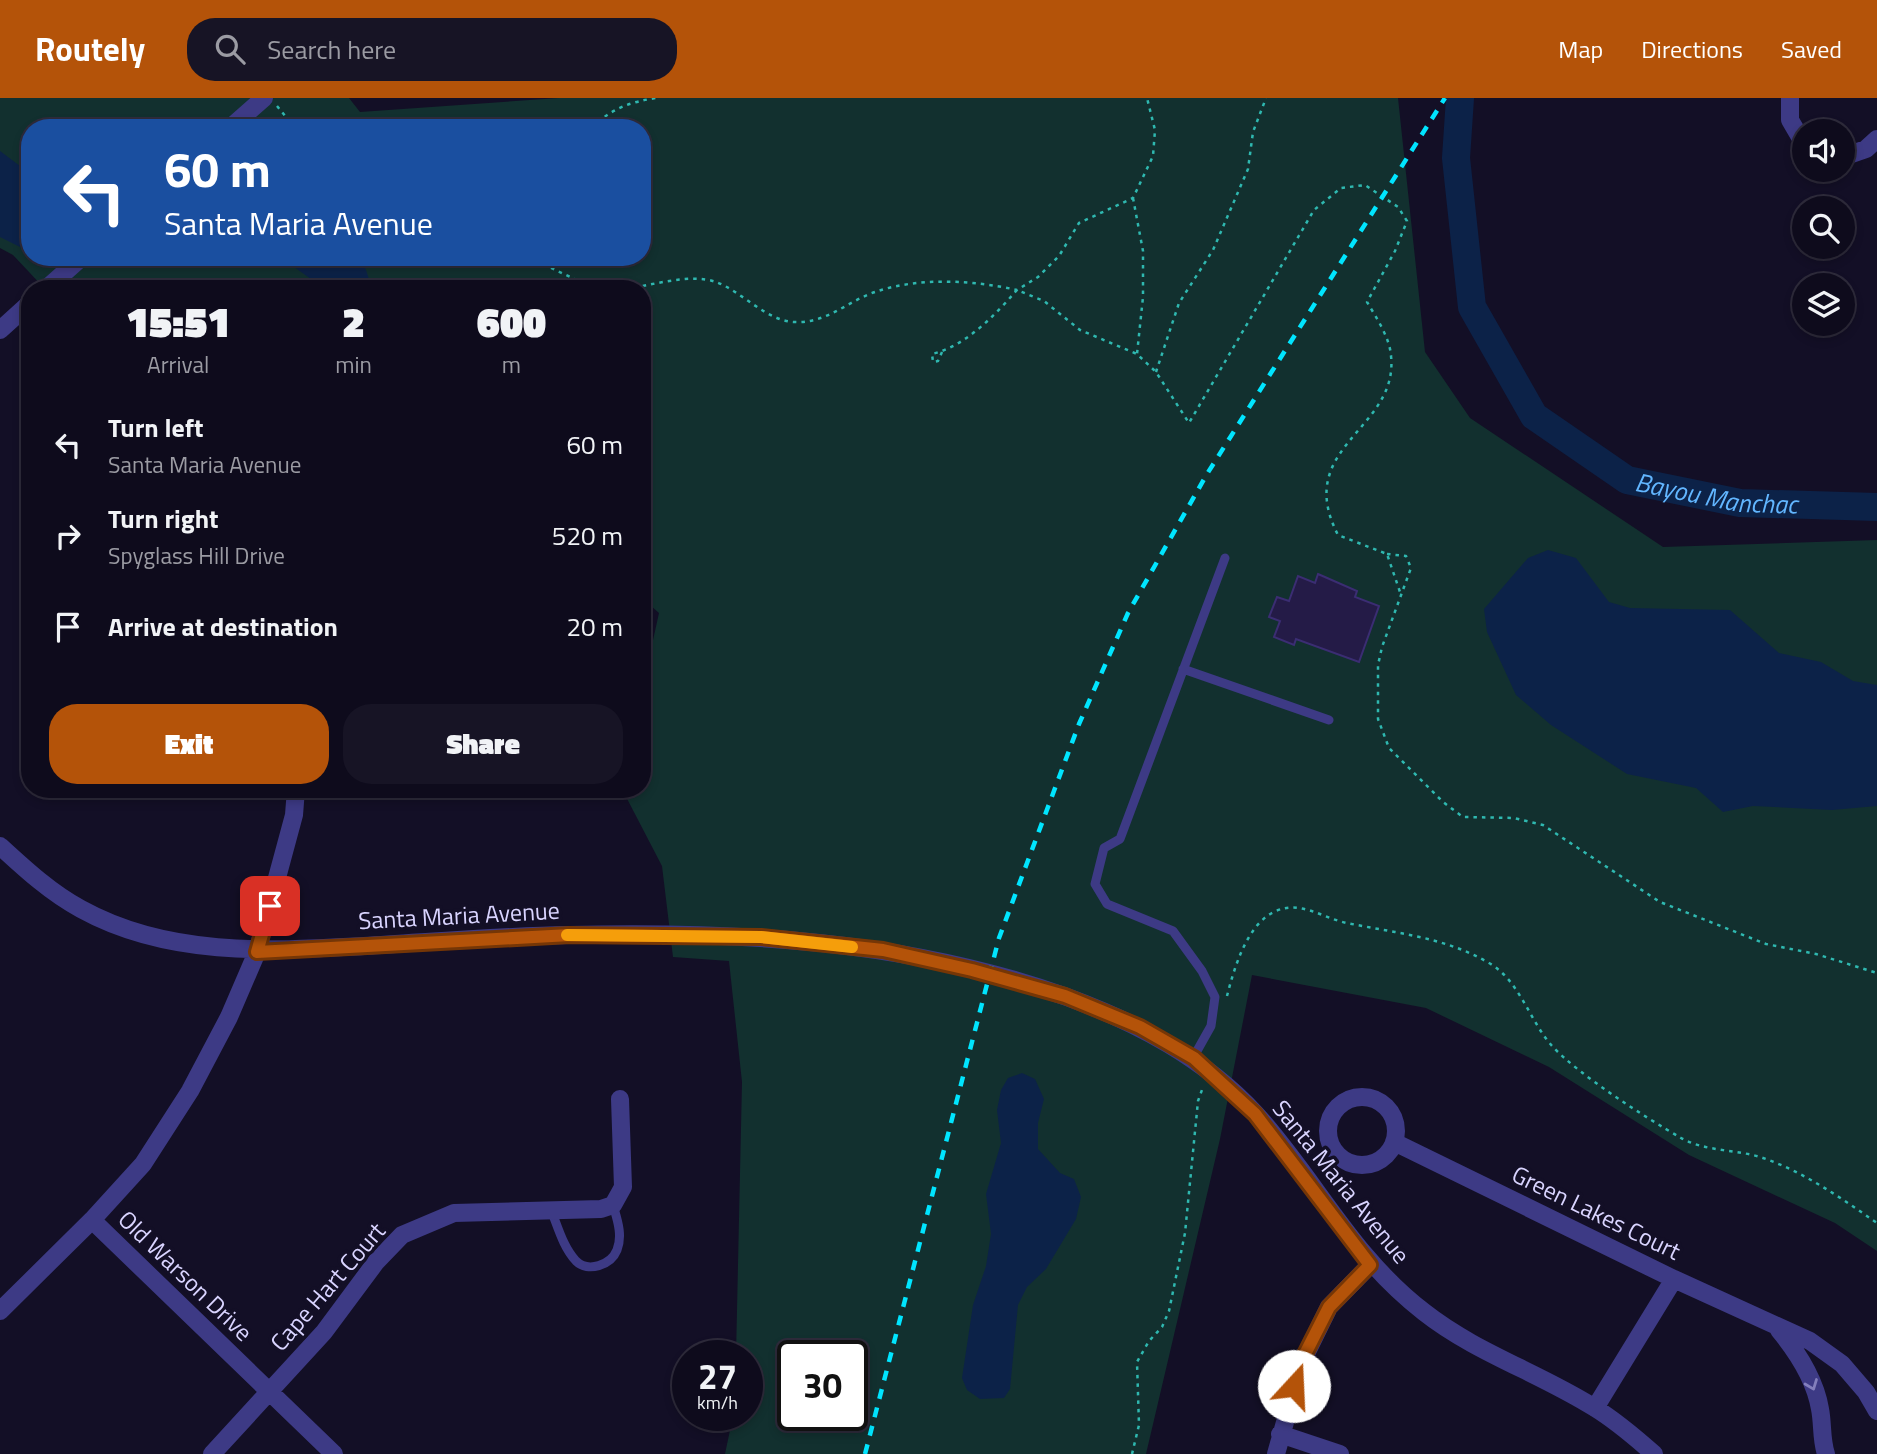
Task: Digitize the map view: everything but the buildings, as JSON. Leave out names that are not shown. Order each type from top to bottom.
[{"type":"street","points":[[240,119],[264,98]]},
{"type":"street","points":[[1790,98],[1792,123]]},
{"type":"street","points":[[1855,153],[1866,149],[1877,139]]},
{"type":"street","points":[[56,280],[72,266]]},
{"type":"street","points":[[0,330],[21,311]]},
{"type":"street","points":[[0,1311],[92,1220],[143,1164],[190,1090],[229,1017],[257,952],[294,815],[295,798]]},
{"type":"street","name":"Santa Maria Avenue","points":[[0,846],[30,874],[81,909],[138,932],[195,945],[257,952],[570,935],[761,937],[883,950],[972,970],[1065,996],[1140,1027],[1194,1058],[1255,1114],[1370,1265],[1425,1313],[1478,1348],[1595,1408],[1654,1454]]},
{"type":"street","points":[[614,1205],[622,1188],[620,1099]]},
{"type":"street","name":"Green Lakes Court","points":[[1394,1142],[1674,1279],[1810,1341],[1842,1364],[1866,1392],[1877,1411]]},
{"type":"street","name":"Cape Hart Court","points":[[212,1454],[324,1332],[376,1262],[402,1236],[454,1213],[601,1209],[614,1205]]},
{"type":"street","name":"Old Warson Drive","points":[[92,1220],[334,1454]]},
{"type":"street","points":[[1276,1454],[1301,1362],[1329,1307],[1370,1265]]},
{"type":"street","points":[[1595,1408],[1674,1279]]},
{"type":"street","name":"Green Lakes Court","points":[[1777,1327],[1795,1348],[1813,1384],[1821,1410],[1826,1454]]},
{"type":"street","points":[[1280,1434],[1340,1454]]},
{"type":"lane","points":[[1194,1058],[1211,1026],[1214,997],[1202,971],[1173,931],[1107,904],[1095,884],[1104,848],[1120,839],[1225,558]]},
{"type":"lane","points":[[1183,669],[1329,719]]},
{"type":"lane","points":[[551,1210],[566,1248],[578,1264],[592,1268],[605,1264],[617,1250],[620,1227],[614,1205]]},
{"type":"path","points":[[270,98],[288,119]]},
{"type":"path","points":[[601,119],[625,105],[656,98]]},
{"type":"path","points":[[1138,354],[1143,297],[1143,251],[1133,198],[1153,156],[1155,130],[1147,98]]},
{"type":"path","points":[[1156,372],[1179,303],[1213,250],[1248,169],[1253,132],[1266,98]]},
{"type":"path","points":[[651,286],[698,279],[714,281],[736,291],[764,311],[795,323],[824,318],[877,291],[937,282],[983,282],[1017,290],[1044,301],[1080,330],[1138,354],[1156,372],[1189,423],[1314,210],[1341,188],[1365,185],[1398,207],[1407,221],[1395,251],[1367,302],[1379,321],[1392,356],[1385,393],[1334,460],[1326,488],[1328,516],[1338,535],[1387,554],[1403,554],[1410,562],[1378,665],[1378,719],[1389,748],[1438,794],[1443,802],[1463,817],[1514,818],[1543,825],[1660,902],[1766,944],[1816,954],[1877,973]]},
{"type":"path","points":[[942,352],[991,320],[1017,290],[1038,277],[1059,256],[1079,223],[1133,198]]},
{"type":"path","points":[[547,266],[577,280]]},
{"type":"path","points":[[1387,554],[1400,592]]},
{"type":"path","points":[[1226,1000],[1244,948],[1265,918],[1276,911],[1297,906],[1345,923],[1396,930],[1445,944],[1489,962],[1507,977],[1550,1043],[1570,1064],[1682,1139],[1760,1157],[1792,1168],[1877,1223]]},
{"type":"path","points":[[1132,1454],[1139,1424],[1137,1362],[1149,1341],[1162,1327],[1169,1311],[1185,1233],[1198,1101],[1208,1071]]},
{"type":"green space","points":[[0,98],[349,98],[360,112],[559,98],[1398,98],[1425,352],[1470,418],[1663,547],[1877,540],[1877,1251],[1835,1223],[1689,1155],[1549,1067],[1426,1008],[1252,975],[1220,1139],[1146,1454],[725,1454],[730,1431],[763,1431],[763,1340],[736,1340],[742,1082],[729,961],[673,957],[662,866],[627,798],[651,798],[651,649],[659,613],[651,606],[651,280],[37,280],[23,266],[651,266],[651,119],[21,119],[21,264],[0,248]]},
{"type":"water","points":[[0,151],[21,167],[21,246],[0,237]]},
{"type":"water","points":[[293,266],[365,266],[369,280],[312,280]]},
{"type":"water","points":[[1548,550],[1576,558],[1609,602],[1630,608],[1730,610],[1779,653],[1821,662],[1853,681],[1877,685],[1877,806],[1832,810],[1753,806],[1723,812],[1696,788],[1627,774],[1551,725],[1516,695],[1487,632],[1484,609],[1528,558]]},
{"type":"water","points":[[1022,1073],[1035,1079],[1044,1099],[1038,1123],[1038,1149],[1060,1173],[1074,1179],[1081,1197],[1076,1219],[1046,1269],[1027,1287],[1018,1305],[1010,1389],[1004,1398],[980,1399],[967,1390],[962,1378],[973,1305],[986,1266],[991,1234],[986,1194],[1001,1143],[997,1110],[1001,1090],[1008,1078]]},
{"type":"waterway","name":"Bayou Manchac","points":[[1460,98],[1456,158],[1472,307],[1534,416],[1627,480],[1740,503],[1877,507]]},
{"type":"railway","points":[[865,1454],[999,938],[1079,724],[1128,613],[1207,474],[1445,98]]},
{"type":"slow traffic","points":[[567,935],[761,937],[852,947]]},
{"type":"route","points":[[270,906],[257,952],[570,935],[761,937],[883,950],[972,970],[1065,996],[1140,1027],[1194,1058],[1255,1114],[1370,1265],[1329,1307],[1301,1362],[1294,1386]]}]
